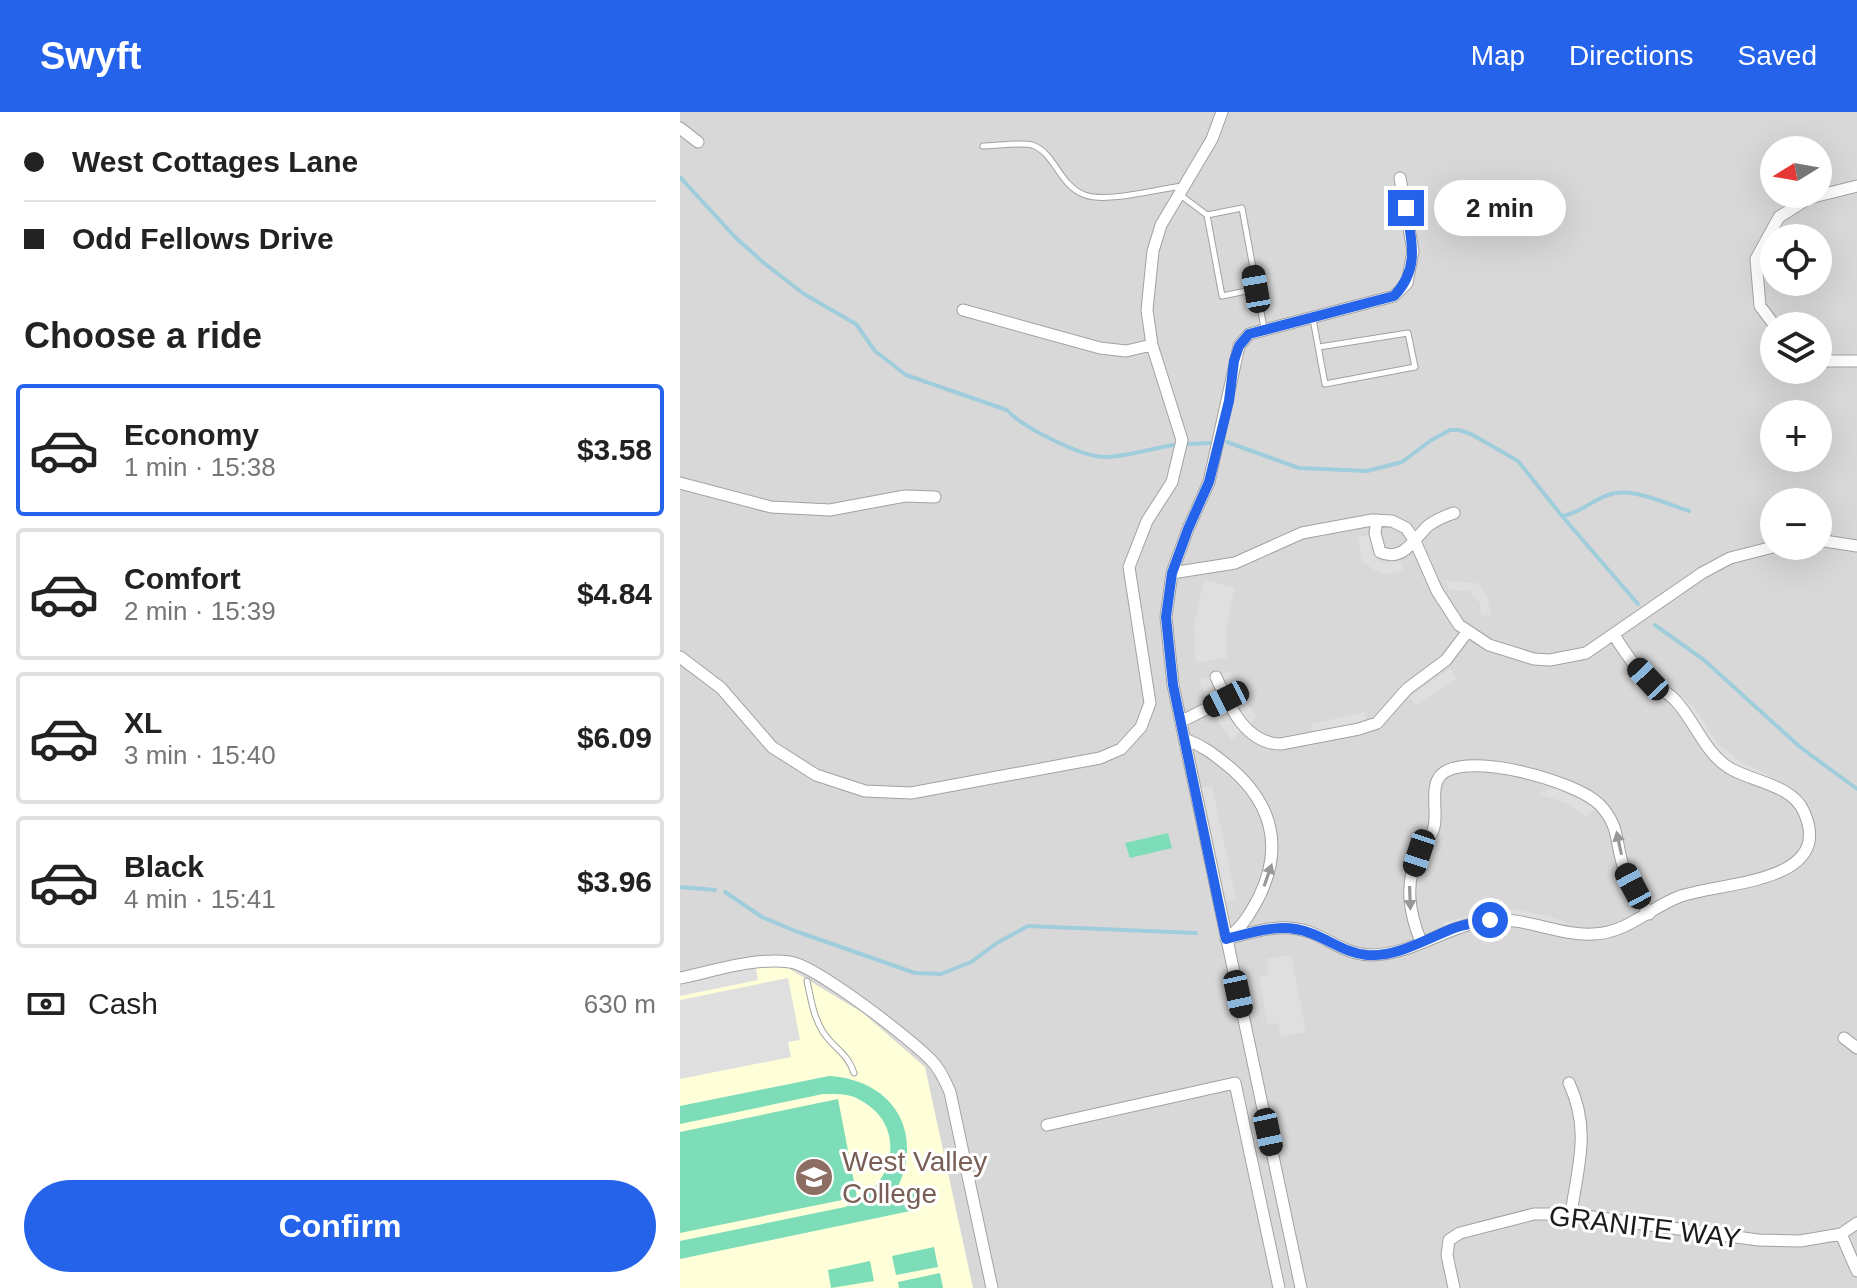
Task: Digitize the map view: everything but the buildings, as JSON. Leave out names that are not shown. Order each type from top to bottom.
[{"type":"street","points":[[680,657],[721,688],[772,747],[816,775],[865,791],[911,793],[1100,758],[1121,749],[1141,727],[1150,703],[1129,567],[1147,521],[1172,482],[1182,440],[1152,345],[1147,310],[1153,251],[1161,225],[1212,139],[1222,112]]},
{"type":"street","points":[[680,128],[698,142]]},
{"type":"street","points":[[1301,1288],[1173,685],[1166,617],[1172,573],[1209,482],[1239,346],[1249,334],[1394,296],[1407,283],[1413,251],[1400,178]]},
{"type":"street","points":[[1764,312],[1760,306],[1756,259],[1779,217],[1809,198],[1857,186]]},
{"type":"street","points":[[963,310],[1100,348],[1126,351],[1152,345]]},
{"type":"street","points":[[1832,361],[1857,361]]},
{"type":"street","points":[[680,483],[771,507],[830,510],[905,496],[935,497]]},
{"type":"street","points":[[1377,520],[1380,552],[1385,555],[1406,551],[1428,526],[1454,513]]},
{"type":"street","points":[[1172,573],[1235,563],[1302,533],[1377,520],[1392,521],[1406,528],[1415,541],[1451,616],[1468,631],[1489,645],[1534,659],[1550,660],[1586,653],[1702,573],[1730,558],[1760,550]]},
{"type":"street","points":[[1832,542],[1857,546]]},
{"type":"street","points":[[1216,677],[1226,699],[1248,731],[1271,744],[1359,729],[1377,723],[1407,689],[1446,660],[1468,631]]},
{"type":"street","points":[[1226,939],[1290,927],[1346,951],[1367,955],[1387,954],[1467,924],[1490,920],[1515,920],[1569,933],[1592,935],[1610,932],[1682,895],[1776,875],[1790,867],[1804,855],[1809,829],[1804,812],[1794,798],[1731,769],[1714,756],[1675,699],[1640,671],[1614,635]]},
{"type":"street","points":[[1182,721],[1226,699]]},
{"type":"street","points":[[1187,740],[1206,746],[1247,783],[1259,800],[1273,837],[1272,861],[1263,888],[1240,928],[1226,939]]},
{"type":"street","points":[[1421,942],[1409,903],[1410,880],[1419,853],[1434,832],[1436,785],[1441,774],[1476,764],[1568,784],[1597,802],[1615,824],[1624,869],[1649,914]]},
{"type":"street","points":[[680,978],[764,961],[786,961],[807,969],[875,1014],[932,1061],[943,1075],[950,1092],[992,1288]]},
{"type":"street","points":[[1844,1038],[1857,1048]]},
{"type":"street","points":[[1047,1125],[1235,1083],[1279,1288]]},
{"type":"street","points":[[1569,1083],[1579,1104],[1583,1130],[1571,1214]]},
{"type":"street","name":"GRANITE WAY","points":[[1454,1288],[1447,1255],[1449,1240],[1460,1233],[1534,1214],[1571,1214],[1758,1240],[1800,1241],[1841,1234],[1857,1223]]},
{"type":"street","points":[[1841,1234],[1857,1271]]},
{"type":"lane","points":[[983,146],[1032,145],[1047,155],[1059,174],[1076,191],[1088,196],[1105,199],[1182,190],[1207,215],[1222,296],[1256,289]]},
{"type":"lane","points":[[1207,215],[1242,208],[1264,329]]},
{"type":"lane","points":[[1312,317],[1325,384],[1415,367],[1408,333],[1319,347]]},
{"type":"lane","points":[[807,981],[815,1018],[824,1034],[849,1057],[854,1073]]},
{"type":"shaded area","points":[[680,112],[1857,112],[1857,1288],[972,1288],[680,973]]},
{"type":"shaded area","points":[[1369,535],[1376,559],[1384,563],[1401,561],[1403,570],[1383,575],[1362,562],[1358,537]]},
{"type":"shaded area","points":[[1204,579],[1235,588],[1226,628],[1227,658],[1196,663],[1194,625]]},
{"type":"shaded area","points":[[1446,581],[1477,583],[1488,597],[1491,614],[1481,616],[1480,603],[1469,591],[1449,590]]},
{"type":"shaded area","points":[[1450,668],[1457,678],[1416,706],[1410,697]]},
{"type":"shaded area","points":[[1230,672],[1257,717],[1232,740],[1215,717],[1199,680]]},
{"type":"shaded area","points":[[1679,693],[1698,712],[1717,743],[1739,761],[1769,775],[1770,781],[1741,769],[1712,745],[1693,715],[1676,696]]},
{"type":"shaded area","points":[[1365,712],[1367,722],[1313,732],[1311,724]]},
{"type":"shaded area","points":[[1212,786],[1236,899],[1226,902],[1202,788]]},
{"type":"shaded area","points":[[1550,788],[1573,794],[1595,809],[1586,816],[1567,803],[1539,794]]},
{"type":"shaded area","points":[[1493,910],[1518,910],[1543,915],[1566,922],[1567,927],[1518,914],[1494,913],[1443,926],[1444,922]]},
{"type":"shaded area","points":[[1291,955],[1306,1032],[1281,1037],[1278,1023],[1268,1025],[1259,977],[1269,975],[1267,959]]},
{"type":"shaded area","name":"West Valley College","points":[[770,957],[863,1013],[925,1067],[973,1288],[680,1288],[680,973]]},
{"type":"shaded area","points":[[755,963],[758,980],[680,996],[680,978]]},
{"type":"shaded area","points":[[788,978],[800,1040],[788,1042],[791,1057],[680,1079],[680,1000]]},
{"type":"green space","points":[[1168,833],[1172,848],[1130,858],[1125,843]]},
{"type":"green space","points":[[829,1076],[853,1080],[872,1088],[888,1100],[899,1116],[906,1134],[907,1153],[903,1174],[893,1196],[917,1192],[920,1209],[680,1259],[680,1241],[845,1207],[875,1186],[885,1172],[890,1141],[885,1125],[875,1111],[851,1096],[823,1094],[680,1124],[680,1106]]},
{"type":"green space","points":[[838,1099],[857,1197],[680,1233],[680,1132]]},
{"type":"green space","points":[[934,1247],[938,1267],[896,1275],[892,1256]]},
{"type":"green space","points":[[870,1261],[874,1281],[831,1288],[828,1270]]},
{"type":"green space","points":[[940,1273],[943,1288],[899,1288],[898,1282]]},
{"type":"waterway","points":[[680,177],[735,237],[764,263],[804,294],[856,324],[875,351],[906,375],[1007,410],[1026,425],[1054,440],[1096,456],[1123,455],[1173,445]]},
{"type":"waterway","points":[[1227,442],[1299,468],[1367,471],[1402,462],[1430,441],[1450,430],[1459,430],[1518,461],[1562,516],[1617,493],[1638,494],[1689,511]]},
{"type":"waterway","points":[[1188,444],[1210,443]]},
{"type":"waterway","points":[[1562,516],[1638,604]]},
{"type":"waterway","points":[[1655,625],[1704,660],[1800,747],[1857,789]]},
{"type":"waterway","points":[[680,887],[715,890]]},
{"type":"waterway","points":[[725,892],[762,917],[915,973],[941,974],[971,962],[1028,926],[1196,933]]},
{"type":"place","name":"West Valley College","points":[[814,1177]]},
{"type":"route","points":[[1406,208],[1413,251],[1407,283],[1394,296],[1264,329],[1249,334],[1239,346],[1209,482],[1172,573],[1166,617],[1173,685],[1187,740],[1226,939],[1290,927],[1346,951],[1367,955],[1387,954],[1467,924],[1490,920]]}]
